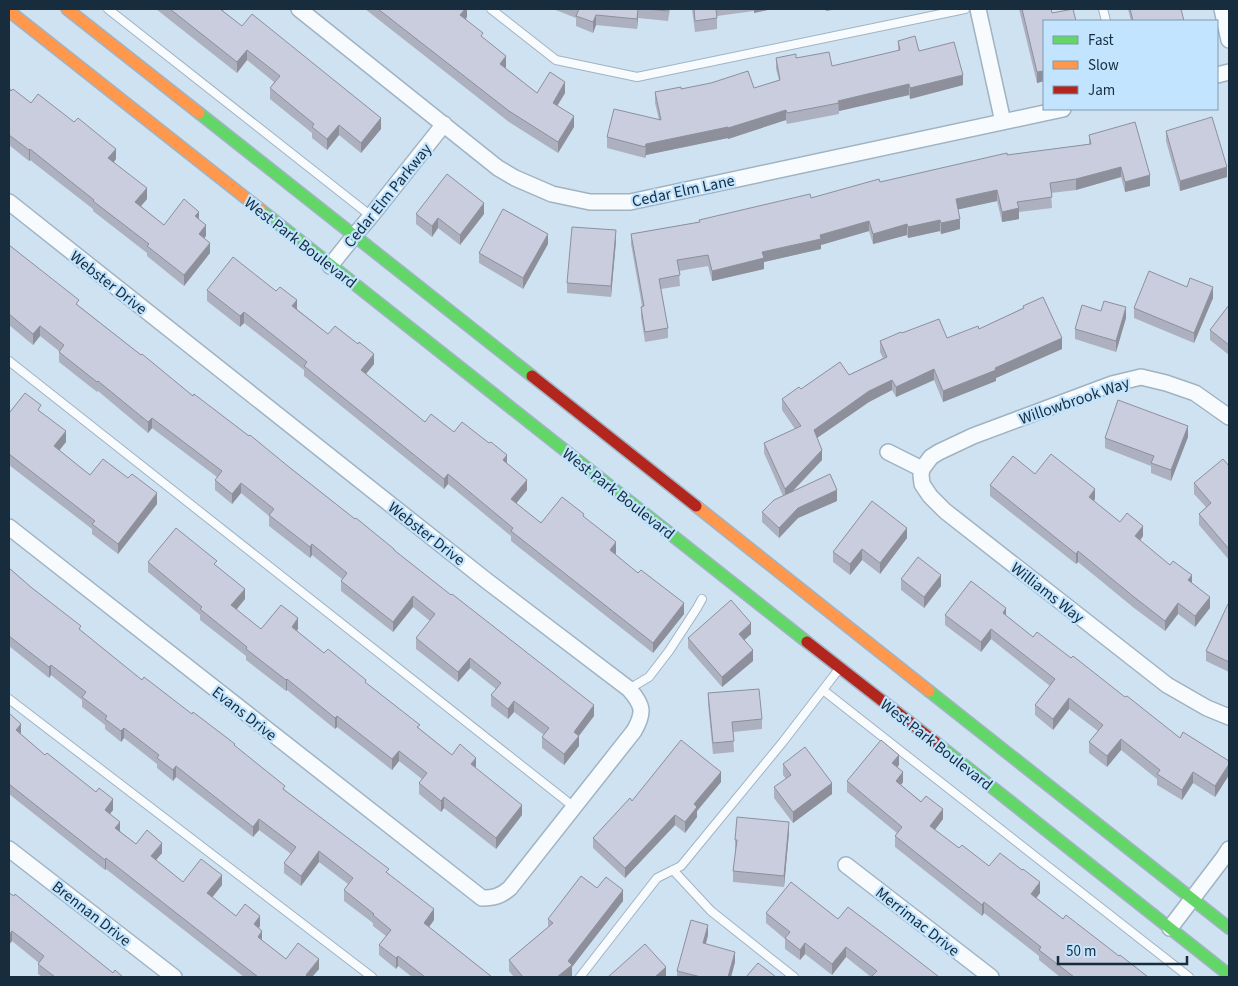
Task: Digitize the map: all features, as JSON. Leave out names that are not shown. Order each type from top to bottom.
[{"type":"main road","points":[[67,9],[1229,928]]},
{"type":"main road","name":"West Park Boulevard","points":[[9,11],[1229,975]]},
{"type":"street","name":"Cedar Elm Lane","points":[[299,9],[498,168],[515,178],[552,194],[590,202],[630,202],[1058,110]]},
{"type":"street","points":[[978,9],[1003,122]]},
{"type":"street","points":[[1222,9],[1229,40]]},
{"type":"street","name":"Cedar Elm Parkway","points":[[330,266],[444,124]]},
{"type":"street","name":"Webster Drive","points":[[9,202],[487,581],[629,689],[637,699],[641,710],[640,721],[634,731],[510,888],[493,898],[482,898]]},
{"type":"street","name":"Willowbrook Way","points":[[922,469],[931,457],[973,436],[1112,384],[1141,377],[1195,393],[1229,417]]},
{"type":"street","points":[[888,452],[922,469]]},
{"type":"street","name":"Williams Way","points":[[922,469],[922,484],[930,496],[945,511],[1167,685],[1207,708],[1229,717]]},
{"type":"street","name":"Evans Drive","points":[[9,527],[482,898]]},
{"type":"street","name":"Brennan Drive","points":[[9,849],[174,977]]},
{"type":"street","points":[[1170,928],[1229,849]]},
{"type":"street","name":"Merrimac Drive","points":[[846,865],[991,977]]},
{"type":"lane","points":[[108,9],[371,216]]},
{"type":"lane","points":[[491,9],[556,60],[638,77],[965,9]]},
{"type":"lane","points":[[9,361],[574,807]]},
{"type":"lane","points":[[629,689],[649,677],[669,651],[702,599]]},
{"type":"lane","points":[[580,977],[657,878],[680,866],[782,743],[841,668]]},
{"type":"lane","points":[[823,690],[1189,977]]},
{"type":"lane","points":[[9,699],[372,977]]},
{"type":"lane","points":[[673,870],[711,911],[794,977]]},
{"type":"building","points":[[170,9],[220,9],[242,26],[252,14],[381,118],[361,143],[339,125],[327,139],[312,127],[314,124],[270,88],[280,76],[247,50],[237,62]]},
{"type":"building","points":[[378,9],[465,9],[460,15],[483,33],[481,36],[506,56],[500,64],[537,93],[550,72],[565,82],[553,103],[574,116],[558,142],[509,111]]},
{"type":"building","points":[[579,9],[638,9],[637,19],[596,15],[593,22],[576,16]]},
{"type":"building","points":[[647,9],[669,9],[668,11]]},
{"type":"building","points":[[694,9],[716,9],[717,18],[695,21]]},
{"type":"building","points":[[1022,9],[1051,9],[1052,13],[1073,9],[1076,20],[1043,20],[1043,71],[1037,72]]},
{"type":"building","points":[[1130,9],[1181,9],[1184,20],[1133,20]]},
{"type":"building","points":[[915,36],[919,51],[954,42],[963,75],[910,88],[909,84],[838,101],[839,103],[787,113],[786,110],[728,128],[646,144],[645,147],[607,137],[614,109],[661,120],[655,92],[711,83],[748,71],[754,88],[780,80],[776,58],[796,54],[796,58],[829,52],[832,66],[900,50],[898,41]]},
{"type":"building","points":[[9,88],[31,103],[38,94],[74,122],[78,118],[116,149],[108,158],[147,188],[135,202],[164,225],[184,199],[199,212],[195,216],[206,225],[199,234],[210,243],[184,275],[94,200],[30,149],[9,135]]},
{"type":"building","points":[[1212,117],[1227,167],[1180,181],[1166,131]]},
{"type":"building","points":[[1135,122],[1150,175],[1125,182],[1121,167],[1076,179],[1050,183],[1052,197],[1017,202],[1019,208],[1002,212],[997,190],[956,199],[960,219],[941,223],[940,220],[908,227],[907,224],[873,234],[869,221],[820,235],[821,239],[762,252],[764,258],[712,271],[708,255],[677,260],[680,275],[659,279],[668,328],[645,332],[641,307],[644,306],[631,234],[700,222],[699,220],[810,194],[811,198],[879,179],[880,182],[1007,153],[1007,155],[1091,144],[1089,135]]},
{"type":"building","points":[[447,174],[484,203],[460,235],[438,218],[432,226],[416,214]]},
{"type":"building","points":[[503,209],[548,234],[523,278],[479,253]]},
{"type":"building","points":[[572,227],[616,230],[611,286],[567,283]]},
{"type":"building","points":[[9,245],[79,300],[76,304],[193,396],[194,394],[250,435],[451,595],[594,705],[574,732],[579,736],[564,754],[542,737],[549,728],[514,701],[508,709],[491,695],[501,683],[470,658],[458,672],[416,638],[435,614],[413,596],[393,622],[341,581],[347,573],[312,544],[310,547],[269,515],[274,509],[241,483],[232,494],[215,480],[222,471],[152,418],[148,422],[59,352],[64,345],[40,326],[33,334],[9,314]]},
{"type":"building","points":[[233,257],[276,291],[280,287],[297,300],[292,306],[328,334],[335,326],[374,354],[361,370],[425,422],[431,414],[454,432],[462,422],[507,455],[503,460],[527,480],[511,499],[541,523],[562,497],[616,542],[610,550],[638,573],[641,570],[684,603],[653,643],[511,531],[513,528],[448,474],[444,479],[304,366],[307,362],[244,312],[240,316],[207,290]]},
{"type":"building","points":[[1149,271],[1187,287],[1190,278],[1213,287],[1194,333],[1134,308]]},
{"type":"building","points":[[1043,297],[1062,338],[995,368],[996,370],[943,391],[934,369],[896,387],[892,380],[869,391],[814,430],[822,450],[785,489],[764,443],[801,426],[782,399],[799,387],[801,389],[840,362],[849,375],[887,357],[880,341],[901,332],[939,319],[947,338],[978,326],[979,329]]},
{"type":"building","points":[[1104,301],[1126,307],[1116,341],[1075,329],[1082,305],[1101,311]]},
{"type":"building","points":[[1229,305],[1229,345],[1210,330]]},
{"type":"building","points":[[25,393],[41,405],[38,410],[66,431],[54,446],[90,475],[103,459],[128,478],[132,474],[157,493],[118,544],[92,524],[95,521],[9,454],[9,411]]},
{"type":"building","points":[[1118,400],[1188,426],[1171,470],[1151,463],[1154,456],[1105,438]]},
{"type":"building","points":[[1051,454],[1095,489],[1089,497],[1120,522],[1127,513],[1143,526],[1135,536],[1170,565],[1173,561],[1192,575],[1188,580],[1210,597],[1195,616],[1178,603],[1165,621],[1078,551],[1076,554],[990,485],[1013,456],[1035,474]]},
{"type":"building","points":[[1223,459],[1229,466],[1229,549],[1199,514],[1211,503],[1194,483]]},
{"type":"building","points":[[830,474],[837,490],[798,508],[779,528],[762,512],[774,500]]},
{"type":"building","points":[[872,501],[907,528],[880,563],[862,549],[850,564],[833,552]]},
{"type":"building","points":[[176,528],[217,561],[214,564],[245,589],[231,605],[261,629],[281,605],[298,618],[292,627],[324,653],[328,649],[366,680],[365,682],[420,725],[417,727],[452,755],[460,744],[476,758],[471,764],[522,805],[496,838],[444,797],[441,801],[419,783],[427,773],[399,751],[392,759],[337,716],[335,718],[246,649],[247,647],[200,609],[202,607],[148,562]]},
{"type":"building","points":[[918,557],[941,575],[924,597],[901,579]]},
{"type":"building","points":[[9,568],[81,626],[79,629],[142,680],[144,677],[235,744],[285,786],[283,789],[389,869],[386,872],[434,909],[424,923],[492,977],[425,977],[398,956],[396,958],[379,945],[391,930],[344,890],[353,878],[319,851],[301,876],[284,863],[296,847],[259,819],[253,827],[176,766],[173,770],[157,758],[159,755],[124,728],[121,731],[105,719],[107,716],[82,697],[86,692],[51,665],[49,667],[9,636]]},
{"type":"building","points":[[971,581],[1006,608],[1003,613],[1033,637],[1037,632],[1071,658],[1073,656],[1180,738],[1183,732],[1229,761],[1215,786],[1193,772],[1182,790],[1157,774],[1160,770],[1121,739],[1107,756],[1089,742],[1103,725],[1069,698],[1053,719],[1035,705],[1055,679],[991,629],[981,642],[945,615]]},
{"type":"building","points":[[731,600],[751,623],[739,634],[753,650],[722,677],[688,638]]},
{"type":"building","points":[[1229,604],[1229,662],[1206,651]]},
{"type":"building","points":[[759,689],[762,719],[732,722],[734,741],[713,743],[708,693]]},
{"type":"building","points":[[9,713],[21,724],[16,730],[45,755],[47,753],[96,792],[99,788],[113,799],[105,810],[120,822],[115,828],[136,844],[147,830],[162,843],[151,856],[183,882],[201,859],[222,875],[207,893],[236,916],[245,904],[260,916],[254,924],[262,931],[258,937],[286,959],[298,943],[319,959],[306,975],[308,977],[258,977],[9,784]]},
{"type":"building","points":[[681,740],[721,772],[694,804],[697,807],[685,822],[675,815],[625,868],[593,838],[630,798],[632,801]]},
{"type":"building","points":[[881,740],[899,755],[892,763],[903,772],[896,781],[921,802],[926,796],[943,809],[930,826],[959,848],[962,845],[989,866],[1000,853],[1040,882],[1031,894],[1063,919],[1066,915],[1148,977],[1074,977],[1039,950],[1041,947],[984,902],[982,905],[895,836],[902,827],[847,781]]},
{"type":"building","points":[[805,747],[832,783],[793,812],[774,787],[791,775],[783,764]]},
{"type":"building","points":[[737,817],[789,822],[784,876],[733,871],[737,840],[735,840]]},
{"type":"building","points":[[581,876],[597,888],[606,877],[623,890],[568,961],[572,965],[557,977],[523,977],[509,960],[553,923],[548,919]]},
{"type":"building","points":[[791,882],[838,919],[848,907],[939,977],[871,977],[877,971],[846,947],[832,964],[805,943],[800,950],[785,938],[790,932],[766,913]]},
{"type":"building","points":[[9,893],[14,896],[15,894],[113,973],[115,970],[123,977],[55,977],[38,964],[44,956],[12,931],[9,935]]},
{"type":"building","points":[[691,920],[708,925],[703,943],[735,952],[728,977],[701,977],[677,971]]},
{"type":"building","points":[[645,944],[666,967],[655,977],[608,977]]},
{"type":"building","points":[[758,963],[776,977],[746,977]]},
{"type":"traffic: fast","points":[[199,113],[532,376]]},
{"type":"traffic: fast","points":[[261,210],[807,642]]},
{"type":"traffic: fast","points":[[929,691],[1229,928]]},
{"type":"traffic: fast","points":[[935,742],[1229,975]]},
{"type":"traffic: slow","points":[[67,9],[199,113]]},
{"type":"traffic: slow","points":[[9,11],[261,210]]},
{"type":"traffic: slow","points":[[696,506],[929,691]]},
{"type":"traffic: jam","points":[[532,376],[696,506]]},
{"type":"traffic: jam","points":[[807,642],[935,742]]}]
